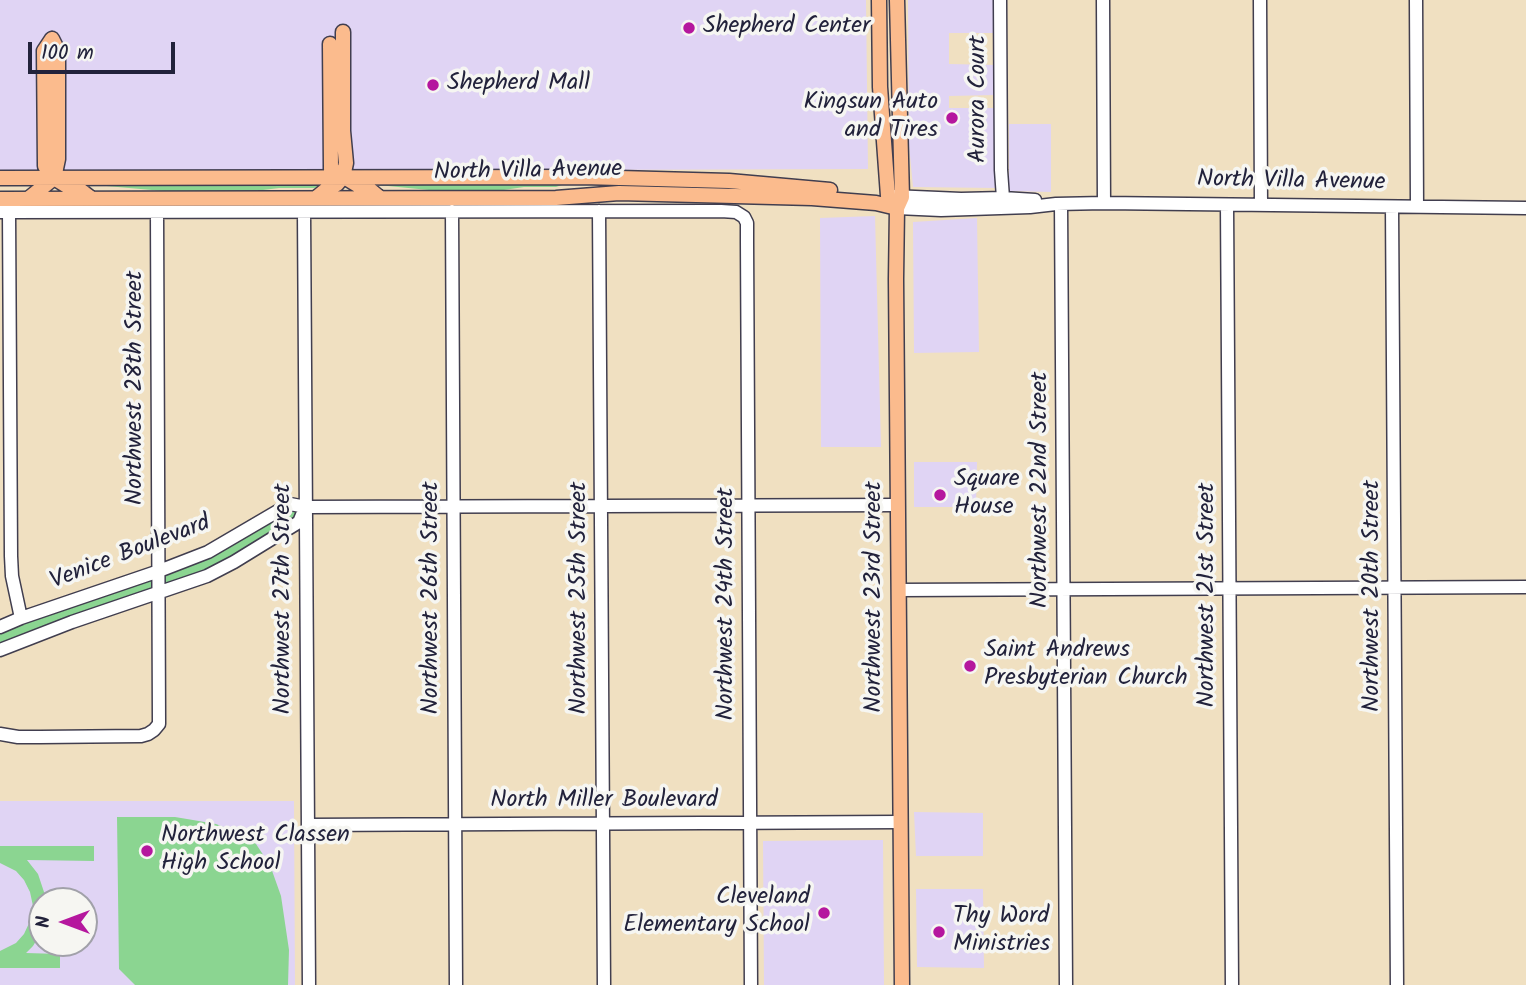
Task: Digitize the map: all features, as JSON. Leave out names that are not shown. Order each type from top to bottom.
[{"type":"main road","name":"Northwest 23rd Street","points":[[879,0],[883,134],[895,200]]},
{"type":"main road","name":"Northwest 23rd Street","points":[[897,0],[901,134],[895,200],[902,985]]},
{"type":"main road","points":[[316,198],[343,177],[346,163],[343,131],[343,32]]},
{"type":"main road","points":[[879,34],[898,33]]},
{"type":"main road","points":[[28,199],[54,178],[58,159],[58,51],[52,39],[44,51],[45,166],[54,178],[67,186],[79,188],[92,199]]},
{"type":"main road","points":[[330,44],[331,169],[359,186],[369,188],[380,198]]},
{"type":"main road","points":[[880,87],[900,86]]},
{"type":"main road","points":[[883,134],[901,134]]},
{"type":"main road","name":"North Villa Avenue","points":[[0,178],[343,177],[729,181],[895,200]]},
{"type":"main road","points":[[556,198],[578,179],[619,193]]},
{"type":"main road","name":"North Villa Avenue","points":[[0,199],[556,198],[619,193],[812,198],[876,203],[895,200]]},
{"type":"street","name":"Aurora Court","points":[[1000,0],[1003,198]]},
{"type":"street","points":[[1102,0],[1104,203]]},
{"type":"street","points":[[1260,0],[1261,205]]},
{"type":"street","points":[[1416,0],[1417,206]]},
{"type":"street","name":"North Villa Avenue","points":[[895,200],[1003,198],[1058,204]]},
{"type":"street","name":"North Villa Avenue","points":[[895,200],[941,210],[1104,203],[1526,208]]},
{"type":"street","name":"Northwest 22nd Street","points":[[1058,204],[1066,985]]},
{"type":"street","name":"Northwest 21st Street","points":[[1227,205],[1233,985]]},
{"type":"street","name":"Northwest 20th Street","points":[[1392,207],[1397,985]]},
{"type":"street","name":"Northwest 26th Street","points":[[452,211],[456,985]]},
{"type":"street","name":"Northwest 25th Street","points":[[599,211],[604,985]]},
{"type":"street","name":"North Villa Avenue","points":[[4,212],[733,211],[741,214],[747,223]]},
{"type":"street","points":[[4,212],[11,556],[12,576],[21,618]]},
{"type":"street","name":"Northwest 28th Street","points":[[0,734],[18,737],[141,736],[155,730],[159,724],[157,212]]},
{"type":"street","name":"Northwest 27th Street","points":[[304,212],[309,985]]},
{"type":"street","name":"Northwest 24th Street","points":[[747,223],[751,985]]},
{"type":"street","name":"Venice Boulevard","points":[[0,627],[208,552],[290,504],[306,507],[299,522],[207,576],[72,622],[0,650]]},
{"type":"street","points":[[306,507],[898,505]]},
{"type":"street","points":[[899,590],[1526,587]]},
{"type":"street","name":"North Miller Boulevard","points":[[308,825],[900,822]]},
{"type":"shaded area","name":"Shepherd Mall","points":[[0,0],[866,0],[868,169],[0,172]]},
{"type":"shaded area","points":[[908,0],[995,0],[995,33],[949,33],[949,64],[995,65],[996,95],[949,96],[949,108],[996,108],[997,188],[913,187],[909,145]]},
{"type":"shaded area","points":[[1009,124],[1051,124],[1051,192],[1009,191]]},
{"type":"shaded area","points":[[875,216],[881,447],[821,447],[820,218]]},
{"type":"shaded area","points":[[977,218],[979,352],[914,353],[913,222]]},
{"type":"shaded area","points":[[914,462],[977,462],[976,507],[914,507]]},
{"type":"shaded area","name":"Northwest Classen High School","points":[[0,801],[294,801],[295,985],[0,985]]},
{"type":"shaded area","points":[[914,812],[983,813],[983,856],[916,856]]},
{"type":"shaded area","name":"Cleveland Elementary School","points":[[883,840],[884,985],[764,985],[763,841]]},
{"type":"shaded area","points":[[916,889],[983,889],[984,968],[917,967]]},
{"type":"green space","points":[[95,183],[323,183],[323,186],[239,193],[186,193]]},
{"type":"green space","points":[[378,183],[562,183],[562,185],[449,192]]},
{"type":"green space","points":[[292,509],[298,514],[288,523],[222,563],[162,587],[162,576]]},
{"type":"green space","points":[[154,578],[154,587],[149,592],[0,647],[0,632]]},
{"type":"green space","points":[[117,817],[175,817],[216,824],[256,844],[270,865],[281,896],[289,950],[288,985],[135,985],[119,969]]},
{"type":"green space","points":[[0,846],[94,846],[94,861],[27,860],[38,874],[42,887],[28,888],[16,871],[0,863]]},
{"type":"green space","points":[[28,925],[28,957],[60,957],[60,968],[0,968],[0,951],[16,943]]},
{"type":"place","name":"Shepherd Center","points":[[689,28]]},
{"type":"place","name":"Shepherd Mall","points":[[433,85]]},
{"type":"place","name":"Kingsun Auto and Tires","points":[[952,118]]},
{"type":"place","name":"Square House","points":[[940,495]]},
{"type":"place","name":"Saint Andrews Presbyterian Church","points":[[970,666]]},
{"type":"place","name":"Northwest Classen High School","points":[[147,851]]},
{"type":"place","name":"Cleveland Elementary School","points":[[824,913]]},
{"type":"place","name":"Thy Word Ministries","points":[[939,932]]}]
